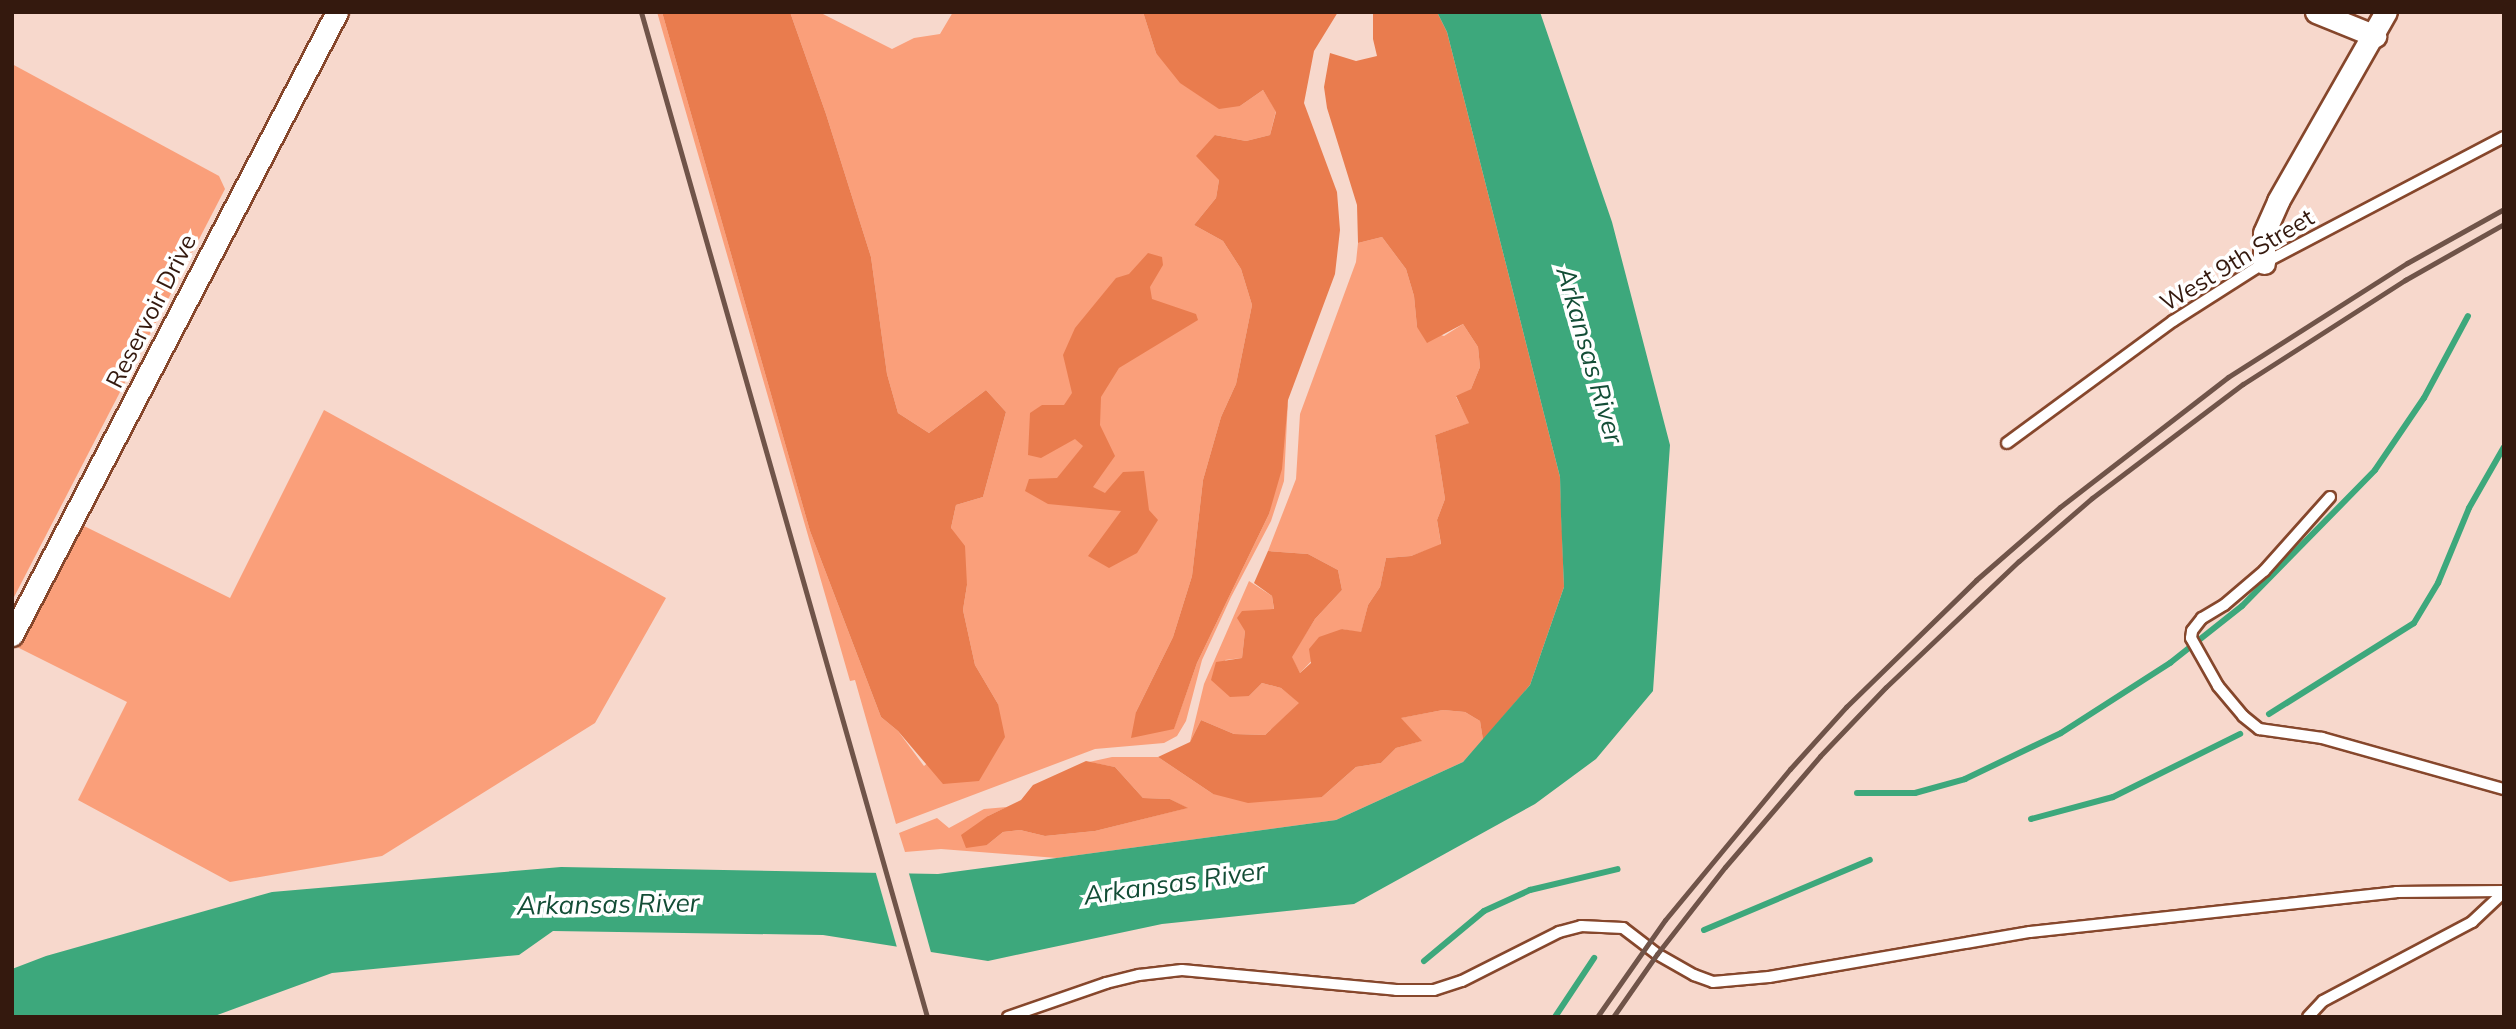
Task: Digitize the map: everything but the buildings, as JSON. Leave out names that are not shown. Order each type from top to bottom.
[{"type":"street","name":"Reservoir Drive","points":[[12,635],[337,12]]},
{"type":"street","points":[[2316,12],[2375,36]]},
{"type":"street","points":[[2264,263],[2264,233],[2278,201],[2375,36],[2386,12]]},
{"type":"lane","name":"West 9th Street","points":[[2007,443],[2173,321],[2264,263],[2504,137]]},
{"type":"lane","points":[[2330,497],[2264,571],[2224,605],[2202,618],[2192,631],[2192,638],[2218,686],[2243,716],[2259,729],[2322,738],[2504,789]]},
{"type":"lane","points":[[1008,1017],[1139,975],[1182,970],[1396,990],[1434,990],[1462,981],[1559,932],[1581,926],[1623,928],[1657,954],[1694,975],[1713,982],[1769,976],[2043,931],[2396,892],[2504,891]]},
{"type":"lane","points":[[2308,1017],[2323,1001],[2472,922],[2504,891]]},
{"type":"shaded area","points":[[657,12],[662,12],[810,531],[881,717],[898,731],[924,766],[998,704],[975,665],[963,610],[967,585],[951,528],[956,505],[983,497],[1006,412],[986,390],[929,433],[898,413],[887,374],[871,257],[826,114],[790,12],[819,12],[892,49],[914,38],[940,34],[953,12],[1143,12],[1156,53],[1240,106],[1263,90],[1276,111],[1270,135],[1246,141],[1215,135],[1219,180],[1216,198],[1194,225],[1223,241],[1241,269],[1252,305],[1236,384],[1221,417],[1203,480],[1192,576],[1173,637],[1136,712],[1174,728],[1197,663],[1269,514],[1288,400],[1284,481],[1271,521],[1202,660],[1186,721],[1177,736],[1164,743],[1095,749],[896,824],[855,680],[850,681]]},
{"type":"shaded area","points":[[662,12],[790,12],[826,114],[871,257],[887,374],[898,413],[929,433],[986,390],[1006,412],[983,497],[956,505],[951,528],[965,546],[967,585],[963,610],[975,665],[998,704],[1005,737],[979,781],[943,784],[898,731],[881,717],[810,531]]},
{"type":"shaded area","points":[[1143,12],[1338,12],[1314,51],[1304,103],[1337,192],[1340,230],[1335,274],[1288,400],[1282,469],[1269,514],[1197,663],[1174,729],[1131,738],[1136,712],[1173,637],[1192,576],[1203,480],[1221,417],[1236,384],[1252,305],[1241,269],[1223,241],[1194,225],[1216,198],[1219,180],[1196,156],[1215,135],[1246,141],[1270,135],[1276,112],[1263,90],[1240,106],[1219,109],[1180,83],[1156,53]]},
{"type":"shaded area","points":[[1373,12],[1437,12],[1447,32],[1560,477],[1564,587],[1530,685],[1483,740],[1480,721],[1465,712],[1443,710],[1401,718],[1422,741],[1396,748],[1381,763],[1356,767],[1322,797],[1248,803],[1213,794],[1158,757],[1190,742],[1201,720],[1234,734],[1265,735],[1299,703],[1281,688],[1262,683],[1249,696],[1230,697],[1211,680],[1216,662],[1242,658],[1245,631],[1237,618],[1242,611],[1274,609],[1272,596],[1254,583],[1268,551],[1308,554],[1338,570],[1342,590],[1315,619],[1292,657],[1300,673],[1311,663],[1309,649],[1319,637],[1342,629],[1361,632],[1368,605],[1380,587],[1386,558],[1411,556],[1441,544],[1437,520],[1445,499],[1435,435],[1469,423],[1456,396],[1471,389],[1480,367],[1478,347],[1463,324],[1427,343],[1417,327],[1414,296],[1406,269],[1382,237],[1358,243],[1357,205],[1327,108],[1324,87],[1330,53],[1356,61],[1377,56],[1373,39]]},
{"type":"shaded area","points":[[12,64],[219,176],[225,189],[12,601]]},
{"type":"shaded area","points":[[1382,237],[1406,269],[1414,296],[1417,327],[1444,336],[1463,324],[1478,347],[1480,367],[1471,389],[1456,397],[1470,423],[1435,435],[1445,499],[1437,520],[1441,545],[1411,556],[1386,558],[1380,587],[1368,605],[1361,633],[1342,629],[1300,673],[1291,657],[1315,619],[1342,590],[1338,570],[1308,554],[1268,551],[1296,479],[1300,414],[1356,262],[1358,243]]},
{"type":"shaded area","points":[[1148,253],[1162,257],[1163,265],[1150,287],[1152,299],[1196,314],[1198,320],[1119,368],[1101,397],[1100,425],[1115,456],[1093,487],[1105,493],[1123,472],[1144,471],[1149,510],[1158,520],[1137,553],[1109,568],[1088,556],[1121,511],[1048,504],[1025,491],[1029,479],[1057,478],[1083,446],[1075,439],[1041,458],[1028,455],[1030,413],[1042,405],[1064,405],[1072,393],[1063,355],[1075,328],[1116,278],[1129,274]]},
{"type":"shaded area","points":[[324,410],[666,598],[595,723],[382,856],[230,882],[78,800],[127,702],[15,646],[80,524],[230,598]]},
{"type":"shaded area","points":[[1249,581],[1272,596],[1274,610],[1245,631],[1242,658],[1225,660],[1249,696],[1262,683],[1281,688],[1300,703],[1265,735],[1234,734],[1201,720],[1190,742],[1204,684]]},
{"type":"shaded area","points":[[1443,710],[1465,712],[1480,721],[1483,740],[1463,762],[1336,820],[1057,858],[941,849],[905,852],[899,833],[937,818],[949,828],[984,809],[1007,807],[988,816],[987,845],[1003,832],[1020,830],[1045,836],[1095,831],[1187,808],[1170,799],[1143,798],[1115,767],[1089,762],[1112,757],[1158,757],[1213,794],[1322,797],[1356,767],[1381,763],[1396,748],[1421,741],[1400,718]]},
{"type":"shaded area","points":[[1086,761],[1115,767],[1143,798],[1170,799],[1188,808],[1095,831],[1045,836],[1020,830],[1003,832],[987,845],[966,848],[961,835],[988,816],[1021,800],[1033,785]]},
{"type":"water","name":"Arkansas River","points":[[1437,12],[1540,12],[1612,222],[1670,445],[1653,691],[1596,759],[1535,804],[1354,904],[1162,924],[988,961],[823,935],[553,931],[519,955],[332,973],[212,1017],[12,1017],[12,969],[46,956],[272,892],[561,867],[938,874],[1336,820],[1463,762],[1530,685],[1564,587],[1560,477],[1447,32]]},
{"type":"pier","points":[[875,870],[908,870],[932,956],[898,951]]},
{"type":"waterway","points":[[1857,793],[1915,793],[1965,779],[2061,733],[2170,663],[2242,606],[2375,470],[2424,398],[2468,316]]},
{"type":"waterway","points":[[2269,714],[2414,623],[2438,583],[2469,508],[2504,447]]},
{"type":"waterway","points":[[2031,819],[2113,797],[2240,734]]},
{"type":"waterway","points":[[1704,930],[1870,860]]},
{"type":"waterway","points":[[1424,961],[1484,911],[1530,890],[1618,869]]},
{"type":"waterway","points":[[1555,1017],[1594,958]]},
{"type":"railway","points":[[641,12],[927,1017]]},
{"type":"railway","points":[[1597,1017],[1665,920],[1790,769],[1846,707],[1976,580],[2060,507],[2228,377],[2407,263],[2504,209]]},
{"type":"railway","points":[[1613,1017],[1657,954],[1725,867],[1820,756],[1886,687],[2019,561],[2092,498],[2243,384],[2405,280],[2504,224]]}]
